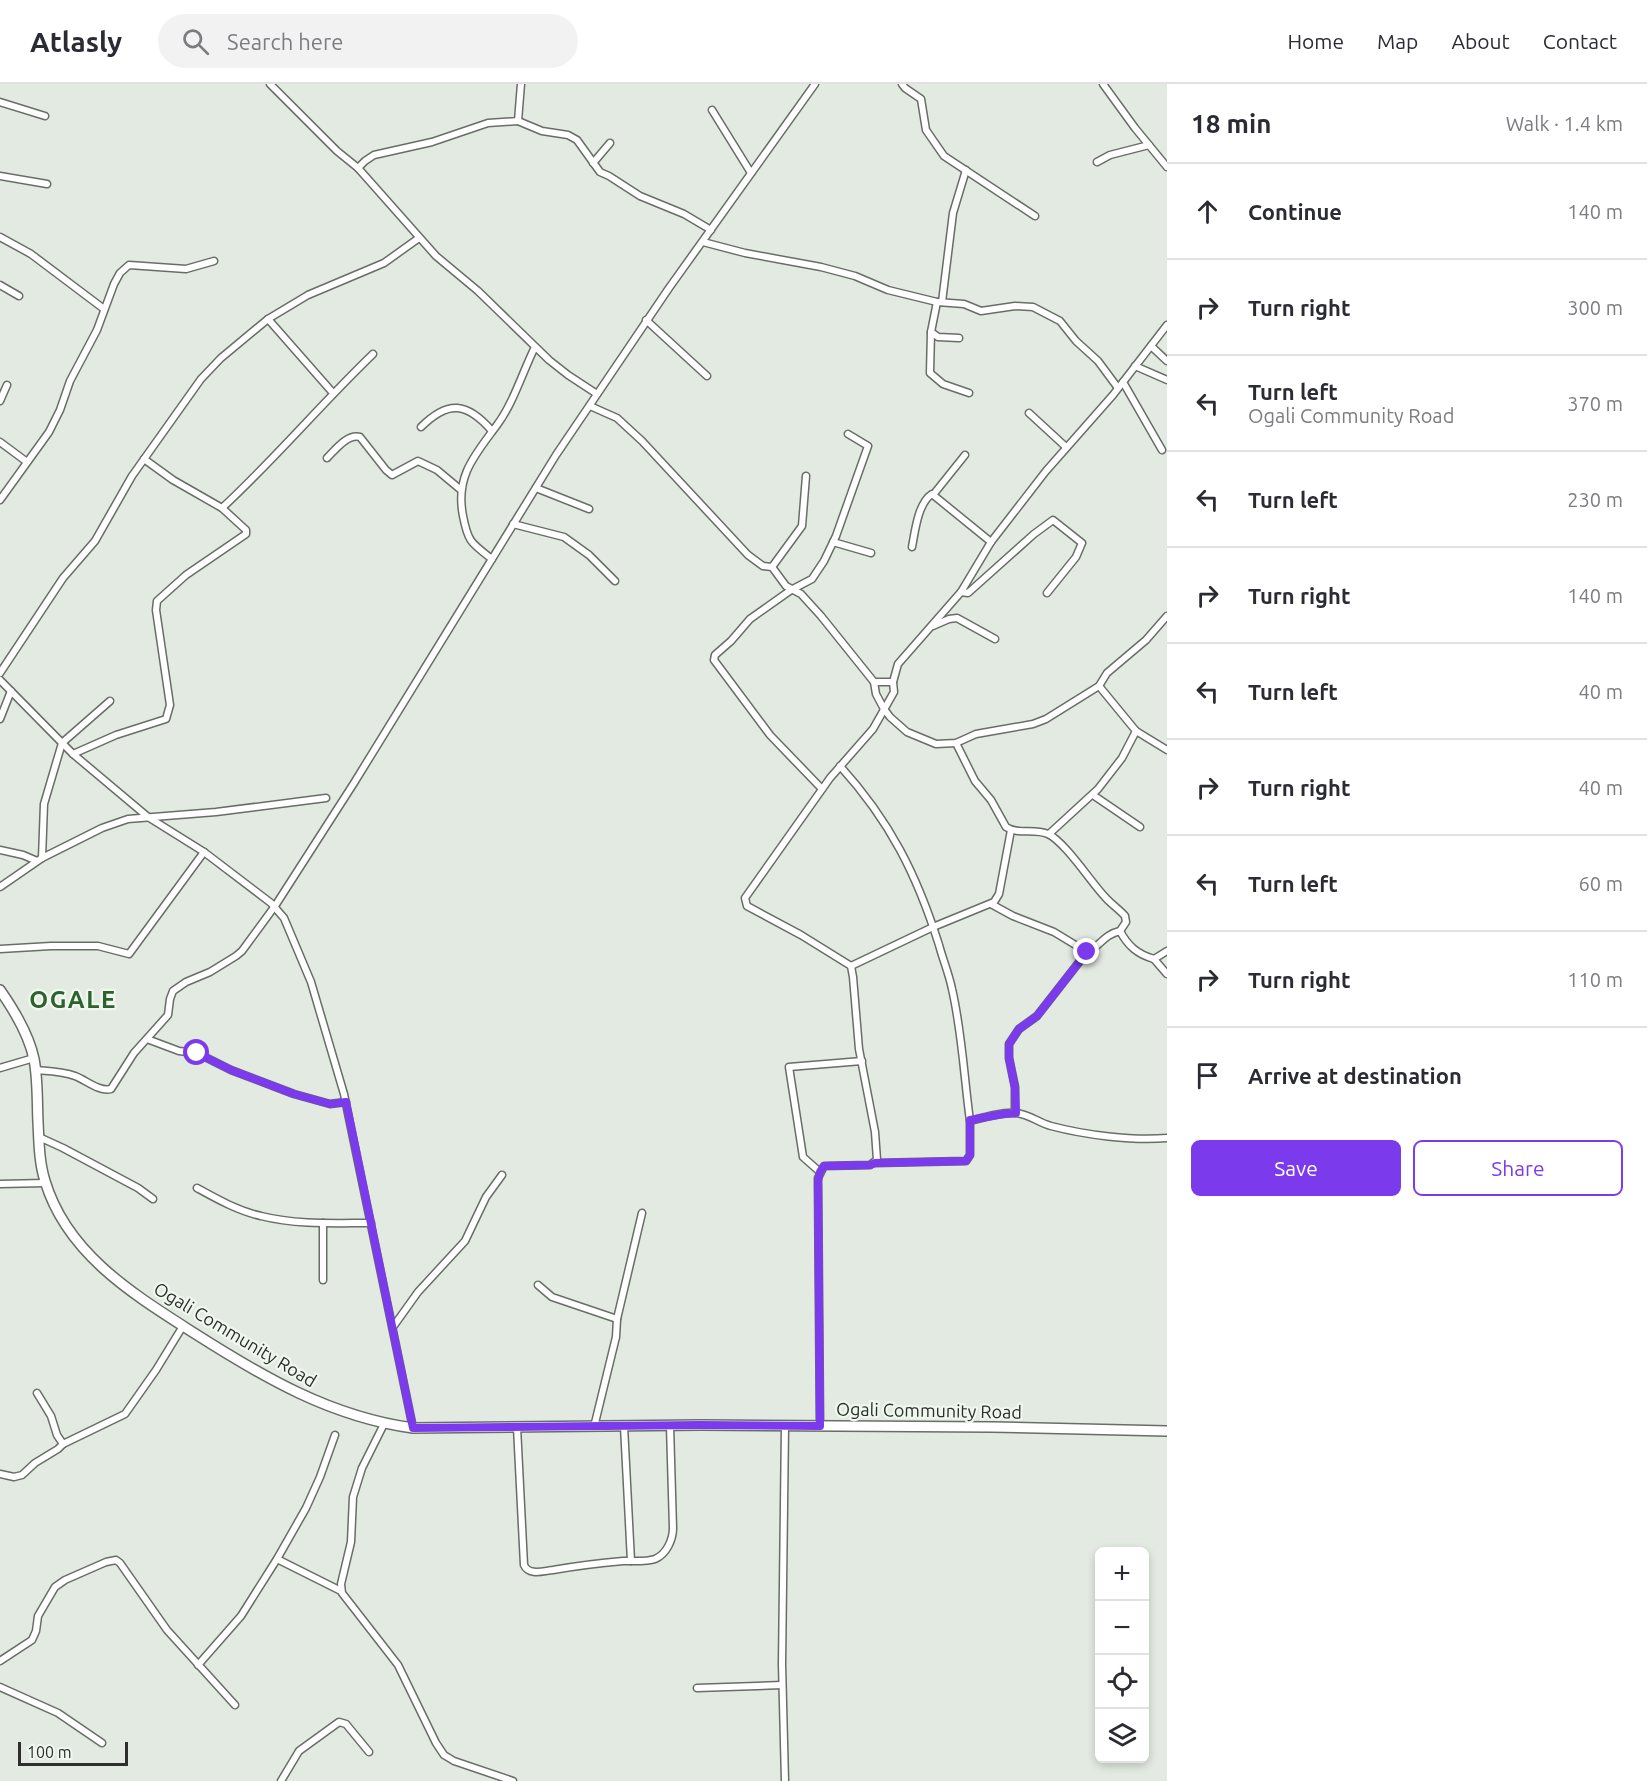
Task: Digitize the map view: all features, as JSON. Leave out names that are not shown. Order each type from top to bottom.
[{"type":"street","points":[[270,84],[337,151],[358,168],[443,263],[505,316],[535,347],[568,375],[597,394]]},
{"type":"street","points":[[518,121],[521,84]]},
{"type":"street","points":[[35,1070],[67,1073],[107,1090],[111,1089],[134,1053],[168,1015],[173,991],[236,956],[275,906],[354,783],[556,455],[646,320],[815,84]]},
{"type":"street","points":[[902,84],[921,99],[926,130],[944,156],[1035,216]]},
{"type":"street","points":[[1103,84],[1167,167]]},
{"type":"street","points":[[0,102],[45,116]]},
{"type":"street","points":[[712,110],[751,173]]},
{"type":"street","points":[[358,168],[374,155],[432,141],[488,123],[518,121],[542,131],[568,135],[577,140],[600,172],[640,196],[684,214],[711,230]]},
{"type":"street","points":[[593,164],[610,143]]},
{"type":"street","points":[[1096,162],[1110,155],[1149,145]]},
{"type":"street","points":[[966,170],[953,213],[939,302],[931,332],[930,373],[943,384],[969,393]]},
{"type":"street","points":[[0,176],[46,184]]},
{"type":"street","points":[[0,237],[32,254],[104,309]]},
{"type":"street","points":[[0,673],[63,578],[95,541],[125,488],[201,379],[250,332],[268,319],[308,295],[384,262],[419,238]]},
{"type":"street","points":[[703,242],[745,253],[821,267],[855,276],[888,290],[939,302],[964,304],[981,311],[1015,306],[1033,307],[1045,312],[1060,321],[1076,341],[1120,385],[1162,450]]},
{"type":"street","points":[[0,500],[49,432],[97,330],[120,273],[129,265],[186,269],[214,261]]},
{"type":"street","points":[[0,285],[19,296]]},
{"type":"street","points":[[268,319],[333,393]]},
{"type":"street","points":[[646,320],[707,376]]},
{"type":"street","points":[[851,966],[801,935],[747,906],[745,898],[822,789],[873,729],[894,692],[893,682],[898,664],[961,592],[991,542],[1167,325]]},
{"type":"street","points":[[931,332],[938,337],[959,338]]},
{"type":"street","points":[[1151,346],[1167,361]]},
{"type":"street","points":[[492,559],[468,539],[460,501],[461,484],[470,464],[504,413],[535,347]]},
{"type":"street","points":[[222,508],[263,470],[333,393],[373,354]]},
{"type":"street","points":[[1135,366],[1167,380]]},
{"type":"street","points":[[0,401],[7,385]]},
{"type":"street","points":[[590,406],[617,418],[642,441],[748,555],[763,566],[772,567],[791,590],[801,594],[874,682],[876,694],[890,717],[912,734],[936,744],[956,743],[976,734],[1034,724],[1046,719],[1099,686],[1107,673],[1146,640],[1167,616]]},
{"type":"street","points":[[421,427],[449,407],[454,407],[473,414],[492,430]]},
{"type":"street","points":[[1029,413],[1066,447]]},
{"type":"street","points":[[822,789],[770,735],[714,660],[715,655],[750,619],[791,590],[812,579],[824,561],[868,446],[848,434]]},
{"type":"street","points":[[327,458],[349,438],[360,437],[386,470],[392,474],[418,461],[437,470],[461,490]]},
{"type":"street","points":[[0,442],[27,462]]},
{"type":"street","points":[[912,547],[915,527],[926,498],[933,495],[965,455]]},
{"type":"street","points":[[73,754],[116,735],[166,719],[170,705],[156,610],[157,601],[186,575],[246,536],[246,530],[222,508],[182,485],[144,459]]},
{"type":"street","points":[[772,567],[802,526],[807,476]]},
{"type":"street","points":[[536,488],[589,509]]},
{"type":"street","points":[[933,495],[991,542]]},
{"type":"street","points":[[961,592],[968,593],[1053,520],[1082,543],[1076,557],[1047,593]]},
{"type":"street","points":[[513,524],[564,537],[589,555],[615,581]]},
{"type":"street","points":[[833,542],[871,553]]},
{"type":"street","points":[[930,628],[948,619],[957,618],[996,639]]},
{"type":"street","points":[[0,680],[73,754],[148,817],[204,852],[275,906],[290,929],[311,982],[346,1102],[413,1428]]},
{"type":"street","points":[[874,682],[893,682]]},
{"type":"street","points":[[1099,686],[1136,731],[1167,750]]},
{"type":"street","points":[[0,719],[11,691]]},
{"type":"street","points":[[39,860],[44,804],[62,743],[110,701]]},
{"type":"street","points":[[1049,834],[1093,795],[1122,758],[1136,731]]},
{"type":"street","points":[[956,743],[975,780],[991,800],[1006,827],[1011,830],[1032,829],[1049,834],[1074,859],[1104,896],[1125,916],[1126,922],[1120,931],[1110,933],[1095,949],[1087,952],[1037,1016],[1019,1029],[1009,1044],[1016,1113]]},
{"type":"street","points":[[820,1426],[818,1181],[820,1172],[824,1166],[833,1165],[966,1161],[970,1155],[970,1120],[953,992],[933,927],[914,873],[873,806],[840,766]]},
{"type":"street","points":[[1093,795],[1140,826]]},
{"type":"street","points":[[0,887],[39,860],[102,828],[128,819],[216,812],[326,798]]},
{"type":"street","points":[[851,966],[933,927],[991,904],[997,899],[1011,830]]},
{"type":"street","points":[[0,850],[39,860]]},
{"type":"street","points":[[0,949],[98,946],[129,954],[204,852]]},
{"type":"street","points":[[991,904],[1013,916],[1054,932],[1087,952]]},
{"type":"street","points":[[1120,931],[1126,942],[1136,951],[1154,959],[1167,974]]},
{"type":"street","points":[[1154,959],[1167,951]]},
{"type":"street","points":[[851,966],[862,1061],[875,1132],[877,1160],[875,1163]]},
{"type":"street","name":"Ogali Community Road","points":[[0,990],[23,1029],[34,1058],[39,1137],[45,1183],[63,1221],[90,1256],[131,1292],[183,1326],[267,1378],[327,1407],[384,1424],[413,1428],[820,1426],[1167,1431]]},
{"type":"street","points":[[147,1039],[179,1051],[197,1053],[231,1070],[303,1097],[330,1104],[346,1102]]},
{"type":"street","points":[[0,1068],[34,1058]]},
{"type":"street","points":[[820,1172],[802,1157],[789,1067],[862,1061]]},
{"type":"street","points":[[970,1120],[1016,1113],[1051,1126],[1083,1132],[1131,1138],[1167,1138]]},
{"type":"street","points":[[39,1137],[138,1188],[153,1199]]},
{"type":"street","points":[[393,1327],[418,1292],[465,1241],[486,1197],[502,1175]]},
{"type":"street","points":[[0,1184],[45,1183]]},
{"type":"street","points":[[197,1188],[220,1201],[260,1216],[322,1223],[371,1223]]},
{"type":"street","points":[[594,1427],[615,1337],[616,1319],[642,1213]]},
{"type":"street","points":[[322,1223],[323,1280]]},
{"type":"street","points":[[538,1284],[552,1297],[616,1319]]},
{"type":"street","points":[[0,1474],[14,1477],[22,1475],[63,1444],[125,1414],[183,1326]]},
{"type":"street","points":[[37,1393],[51,1416],[57,1435],[63,1444]]},
{"type":"street","points":[[342,1592],[351,1542],[353,1497],[363,1468],[384,1424]]},
{"type":"street","points":[[624,1426],[631,1561]]},
{"type":"street","points":[[517,1427],[524,1565],[530,1571],[542,1571],[654,1559],[670,1544],[673,1528],[670,1426]]},
{"type":"street","points":[[785,1426],[782,1685],[785,1781]]},
{"type":"street","points":[[198,1665],[241,1616],[277,1559],[306,1508],[320,1477],[334,1435]]},
{"type":"street","points":[[277,1559],[342,1592],[398,1665],[444,1755],[454,1761],[513,1781]]},
{"type":"street","points":[[0,1661],[32,1640],[38,1616],[55,1587],[65,1580],[113,1560],[120,1563],[167,1630],[235,1705]]},
{"type":"street","points":[[697,1688],[782,1685]]},
{"type":"street","points":[[0,1687],[58,1713],[102,1743]]},
{"type":"street","points":[[281,1781],[299,1751],[339,1722],[346,1724],[369,1752]]},
{"type":"district","name":"OGALE","points":[[73,1000]]},
{"type":"route","points":[[197,1053],[231,1070],[294,1094],[330,1104],[346,1102],[413,1428],[820,1426],[818,1181],[820,1172],[824,1166],[833,1165],[966,1161],[970,1155],[970,1120],[1016,1113],[1009,1044],[1019,1029],[1037,1016],[1087,952]]}]
